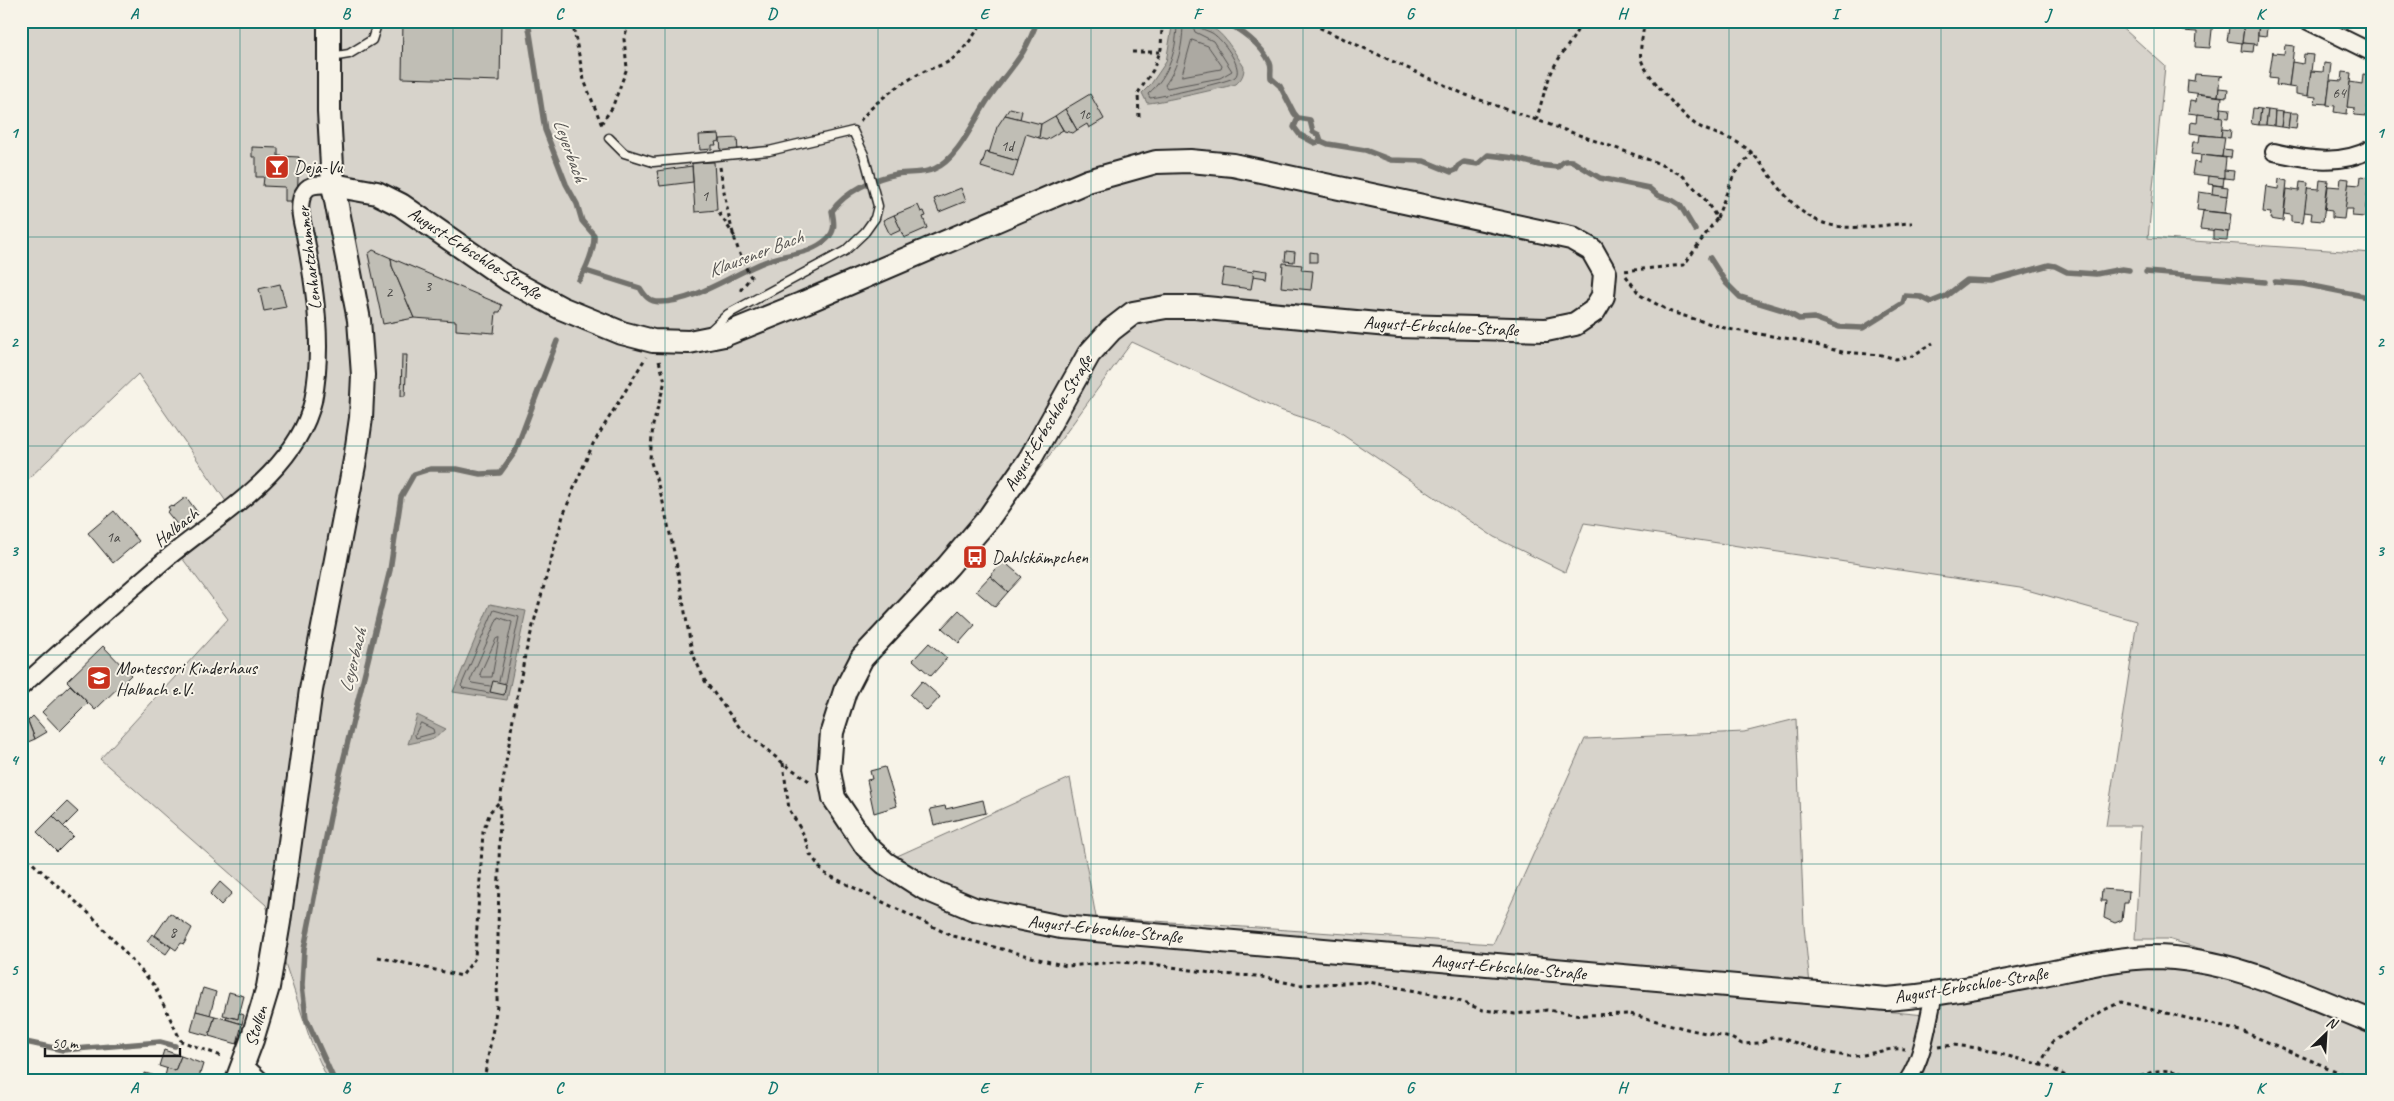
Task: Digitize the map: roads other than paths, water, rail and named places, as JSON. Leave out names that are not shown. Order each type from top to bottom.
[{"type":"main road","points":[[329,21],[329,111],[333,185]]},
{"type":"main road","name":"August-Erbschloe-Straße","points":[[333,185],[377,193],[425,220],[509,280],[561,308],[622,333],[654,341],[701,340],[724,335],[824,295],[1088,181],[1156,162],[1190,161],[1233,165],[1571,238],[1592,250],[1614,272],[1594,311],[1575,324],[1546,330],[1399,326],[1195,307],[1166,307],[1133,313],[1111,330],[1089,354],[1030,459],[988,518],[942,572],[862,658],[845,691],[832,732],[829,772],[834,798],[866,846],[885,863],[924,888],[974,908],[1014,919],[1061,927],[1831,996],[1887,999],[1934,995],[2111,960],[2153,957],[2193,961],[2237,970],[2373,1022]]},
{"type":"main road","name":"Lenhartzhammer","points":[[268,987],[279,922],[311,690],[355,460],[361,418],[362,375],[359,320],[333,185]]},
{"type":"main road","name":"Stollen","points":[[240,1072],[268,987]]},
{"type":"street","points":[[2308,21],[2373,53]]},
{"type":"street","points":[[2274,152],[2307,160],[2336,160],[2373,148]]},
{"type":"street","name":"Lenhartzhammer","points":[[316,372],[315,291],[301,215],[301,201],[305,191],[315,184],[333,185]]},
{"type":"street","name":"Halbach","points":[[21,687],[168,558],[226,513],[272,472],[286,457],[303,428],[313,400],[316,372]]},
{"type":"street","points":[[1908,1080],[1914,1071],[1934,995]]},
{"type":"street","name":"Stollen","points":[[240,1072],[260,1080]]},
{"type":"lane","points":[[329,57],[349,54],[372,40],[378,21]]},
{"type":"lane","points":[[609,138],[624,153],[653,162],[769,151],[853,131],[867,168],[878,206],[875,218],[865,232],[845,250],[728,314],[701,340]]},
{"type":"water","points":[[1173,21],[1199,23],[1209,26],[1223,37],[1244,67],[1244,72],[1238,82],[1207,91],[1147,103],[1142,93],[1151,84],[1166,62]]},
{"type":"water","points":[[490,604],[526,611],[507,700],[453,692]]},
{"type":"water","points":[[417,715],[446,729],[435,738],[408,744]]},
{"type":"waterway","name":"Leyerbach","points":[[528,21],[545,130],[566,184],[577,204],[582,221],[594,235],[590,259],[579,280]]},
{"type":"waterway","name":"Klausener Bach","points":[[586,271],[640,288],[650,300],[660,302],[673,301],[701,292],[767,261],[813,248],[830,236],[834,223],[832,211],[852,192],[870,182],[888,176],[930,171],[950,157],[964,139],[987,101],[1021,55],[1037,21]]},
{"type":"waterway","points":[[1223,21],[1243,33],[1262,50],[1271,65],[1271,78],[1280,86],[1298,118],[1310,120],[1313,132],[1319,135],[1321,141],[1328,144],[1365,150],[1391,160],[1424,161],[1451,172],[1464,162],[1478,164],[1488,155],[1558,167],[1564,161],[1572,161],[1600,178],[1649,188],[1657,195],[1672,200],[1680,205],[1695,230]]},
{"type":"waterway","points":[[1298,118],[1294,127],[1300,135],[1315,143],[1321,141]]},
{"type":"waterway","points":[[1710,258],[1726,283],[1740,297],[1783,310],[1799,319],[1814,318],[1839,327],[1863,328],[1903,303],[1905,296],[1921,297],[1931,302],[1946,296],[1967,280],[1991,281],[2049,265],[2067,272],[2096,274],[2122,269],[2129,270]]},
{"type":"waterway","points":[[2146,272],[2265,282]]},
{"type":"waterway","points":[[2275,282],[2303,284],[2373,298]]},
{"type":"waterway","name":"Leyerbach","points":[[334,1080],[306,1018],[302,985],[304,949],[333,802],[390,570],[401,497],[414,474],[430,469],[457,469],[480,474],[500,473],[515,452],[557,341]]},
{"type":"waterway","points":[[21,1041],[63,1050],[160,1042],[175,1046]]},
{"type":"place","name":"Deja-Vu","points":[[277,167]]},
{"type":"place","name":"Dahlskämpchen","points":[[975,557]]},
{"type":"place","name":"Montessori Kinderhaus Halbach e.V.","points":[[99,678]]}]
